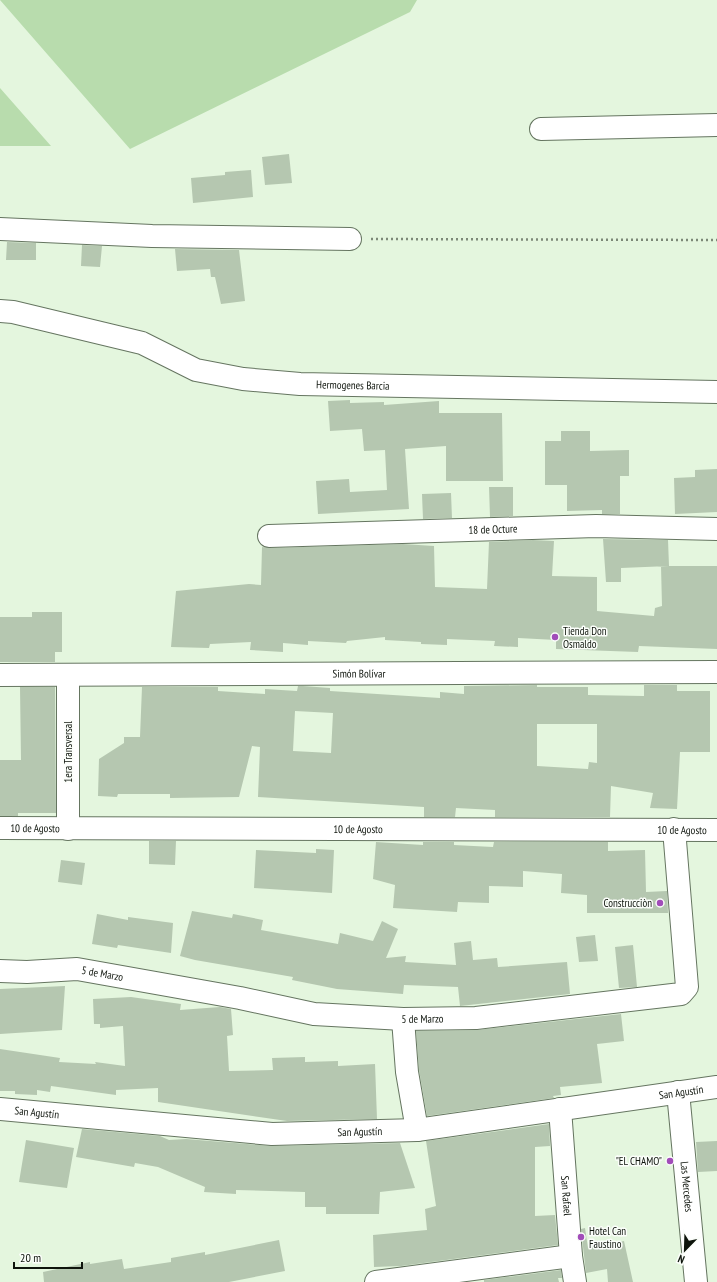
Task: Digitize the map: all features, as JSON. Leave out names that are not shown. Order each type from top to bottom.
[{"type":"street","points":[[541,129],[717,125]]},
{"type":"street","points":[[0,228],[152,236],[350,239]]},
{"type":"street","name":"Hermogenes Barcia","points":[[0,311],[13,312],[142,343],[196,370],[243,379],[300,384],[717,392]]},
{"type":"street","name":"18 de Octure","points":[[269,536],[596,526],[717,529]]},
{"type":"street","name":"Simón Bolívar","points":[[0,675],[272,672],[717,672]]},
{"type":"street","name":"1era Transversal","points":[[68,675],[68,829]]},
{"type":"street","name":"10 de Agosto","points":[[0,828],[717,830]]},
{"type":"street","name":"5 de Marzo","points":[[0,970],[27,972],[77,970],[240,998],[314,1014],[403,1020],[476,1018],[681,994],[687,987],[674,829]]},
{"type":"street","points":[[403,1020],[407,1072],[417,1130]]},
{"type":"street","name":"San Agustín","points":[[0,1109],[272,1134],[417,1130],[717,1087]]},
{"type":"street","name":"Las Mercedes","points":[[678,1092],[696,1282]]},
{"type":"street","name":"San Rafael","points":[[560,1110],[575,1282]]},
{"type":"street","points":[[376,1282],[572,1256]]},
{"type":"path","points":[[350,239],[717,240]]},
{"type":"green space","points":[[0,0],[417,0],[410,12],[130,149]]},
{"type":"green space","points":[[0,88],[51,146],[0,146]]},
{"type":"building","points":[[289,154],[292,183],[265,185],[262,157]]},
{"type":"building","points":[[251,170],[253,197],[193,203],[191,178],[225,175],[225,172]]},
{"type":"building","points":[[7,242],[36,243],[36,260],[6,260]]},
{"type":"building","points":[[82,245],[102,246],[100,267],[81,266]]},
{"type":"building","points":[[175,249],[239,250],[245,301],[221,304],[215,277],[211,277],[210,269],[177,271]]},
{"type":"building","points":[[350,400],[350,403],[384,402],[384,405],[439,401],[439,413],[502,413],[503,481],[446,481],[446,446],[405,449],[409,509],[318,514],[316,481],[349,479],[350,492],[387,490],[385,450],[364,451],[362,429],[330,431],[328,401]]},
{"type":"building","points":[[561,431],[590,431],[590,451],[629,450],[629,476],[620,476],[620,514],[602,514],[602,510],[567,511],[567,485],[545,485],[545,441],[561,441]]},
{"type":"building","points":[[717,469],[717,512],[675,514],[674,478],[695,477],[695,470]]},
{"type":"building","points":[[489,487],[513,487],[513,516],[490,517]]},
{"type":"building","points":[[451,493],[452,518],[423,519],[422,494]]},
{"type":"building","points":[[603,539],[668,540],[669,566],[621,568],[621,582],[606,582]]},
{"type":"building","points":[[533,540],[554,541],[552,576],[597,577],[597,611],[654,616],[655,608],[662,606],[661,566],[717,566],[717,649],[639,646],[638,652],[556,649],[556,640],[518,638],[518,647],[494,646],[495,641],[447,639],[447,645],[421,644],[421,642],[385,640],[385,637],[347,641],[346,643],[308,641],[308,645],[283,643],[283,652],[250,650],[251,642],[210,644],[209,648],[171,647],[176,591],[249,584],[261,585],[262,547],[403,544],[434,546],[435,587],[487,589],[489,542]]},
{"type":"building","points":[[32,612],[62,612],[62,652],[55,652],[55,662],[0,662],[0,617],[32,617]]},
{"type":"building","points":[[537,685],[537,687],[588,687],[588,695],[644,696],[644,685],[677,685],[677,691],[710,691],[710,752],[680,752],[677,809],[650,808],[653,793],[611,786],[610,817],[495,817],[495,810],[456,808],[455,817],[424,817],[424,807],[258,797],[260,747],[252,746],[239,797],[170,798],[170,794],[118,794],[117,797],[98,796],[99,759],[124,743],[124,737],[140,737],[142,687],[218,687],[218,691],[265,694],[265,689],[297,691],[298,686],[303,686],[330,688],[330,691],[440,698],[440,692],[464,694],[464,686]],"holes":[[[295,711],[333,713],[331,753],[293,751]],[[537,724],[597,724],[597,763],[589,762],[588,769],[537,766]]]},
{"type":"building","points":[[20,687],[55,687],[56,813],[18,813],[18,816],[0,816],[0,760],[21,760]]},
{"type":"building","points":[[149,841],[176,841],[175,865],[149,864]]},
{"type":"building","points":[[376,842],[423,845],[423,842],[454,842],[454,845],[493,847],[494,842],[608,842],[608,851],[645,850],[646,892],[667,891],[668,913],[587,913],[587,895],[561,893],[562,874],[523,871],[523,887],[489,886],[489,903],[458,902],[457,912],[393,908],[395,885],[373,879]]},
{"type":"building","points":[[316,849],[334,850],[332,893],[254,888],[256,850],[316,853]]},
{"type":"building","points":[[61,860],[85,863],[82,885],[58,882]]},
{"type":"building","points":[[192,911],[232,918],[233,914],[263,920],[261,930],[338,944],[340,933],[373,941],[382,921],[398,929],[386,958],[406,956],[405,962],[456,965],[454,943],[471,941],[473,960],[497,958],[498,967],[567,962],[570,994],[460,1006],[458,987],[404,985],[403,994],[337,989],[292,980],[293,977],[195,960],[180,956]]},
{"type":"building","points":[[97,914],[128,920],[128,917],[173,923],[171,953],[118,945],[117,948],[92,944]]},
{"type":"building","points":[[595,935],[598,961],[579,962],[576,937]]},
{"type":"building","points":[[633,945],[637,987],[619,988],[615,947]]},
{"type":"building","points":[[65,986],[62,1030],[0,1034],[0,989]]},
{"type":"building","points":[[131,997],[181,1004],[180,1010],[220,1007],[231,1009],[233,1035],[227,1036],[229,1071],[273,1070],[272,1058],[305,1057],[305,1062],[338,1061],[338,1066],[375,1064],[377,1119],[287,1121],[158,1102],[158,1088],[116,1090],[116,1095],[51,1086],[50,1092],[37,1090],[37,1095],[15,1094],[15,1091],[0,1091],[0,1049],[60,1058],[59,1062],[96,1064],[95,1062],[125,1066],[123,1026],[100,1028],[100,1024],[94,1024],[93,999]]},
{"type":"building","points":[[621,1014],[624,1041],[597,1044],[602,1083],[560,1087],[561,1095],[553,1096],[554,1098],[427,1116],[419,1070],[416,1031],[477,1030]]},
{"type":"building","points":[[549,1124],[550,1146],[535,1147],[535,1216],[555,1215],[558,1245],[401,1266],[374,1267],[373,1235],[427,1230],[425,1209],[436,1206],[426,1141]]},
{"type":"building","points":[[82,1129],[160,1136],[169,1140],[186,1139],[271,1146],[400,1143],[415,1188],[380,1192],[379,1214],[326,1214],[326,1207],[305,1207],[305,1192],[236,1190],[236,1194],[204,1192],[205,1187],[158,1167],[135,1163],[134,1167],[76,1157]]},
{"type":"building","points":[[26,1140],[74,1148],[67,1188],[19,1182]]},
{"type":"building","points":[[717,1141],[717,1171],[698,1172],[696,1142]]},
{"type":"building","points":[[585,1228],[588,1248],[624,1241],[633,1282],[608,1282],[607,1269],[586,1273],[581,1229]]},
{"type":"building","points":[[279,1240],[285,1271],[229,1282],[44,1282],[43,1272],[90,1262],[90,1264],[122,1259],[124,1269],[171,1262],[171,1258],[205,1252],[205,1255]]},
{"type":"building","points":[[561,1270],[562,1278],[558,1278],[559,1282],[484,1282],[484,1280]]},
{"type":"place","name":"Tienda Don Osmaldo","points":[[555,637]]},
{"type":"place","name":"Construcciòn","points":[[660,903]]},
{"type":"place","name":"\"EL CHAMO\"","points":[[670,1161]]},
{"type":"place","name":"Hotel Can Faustino","points":[[581,1237]]}]
